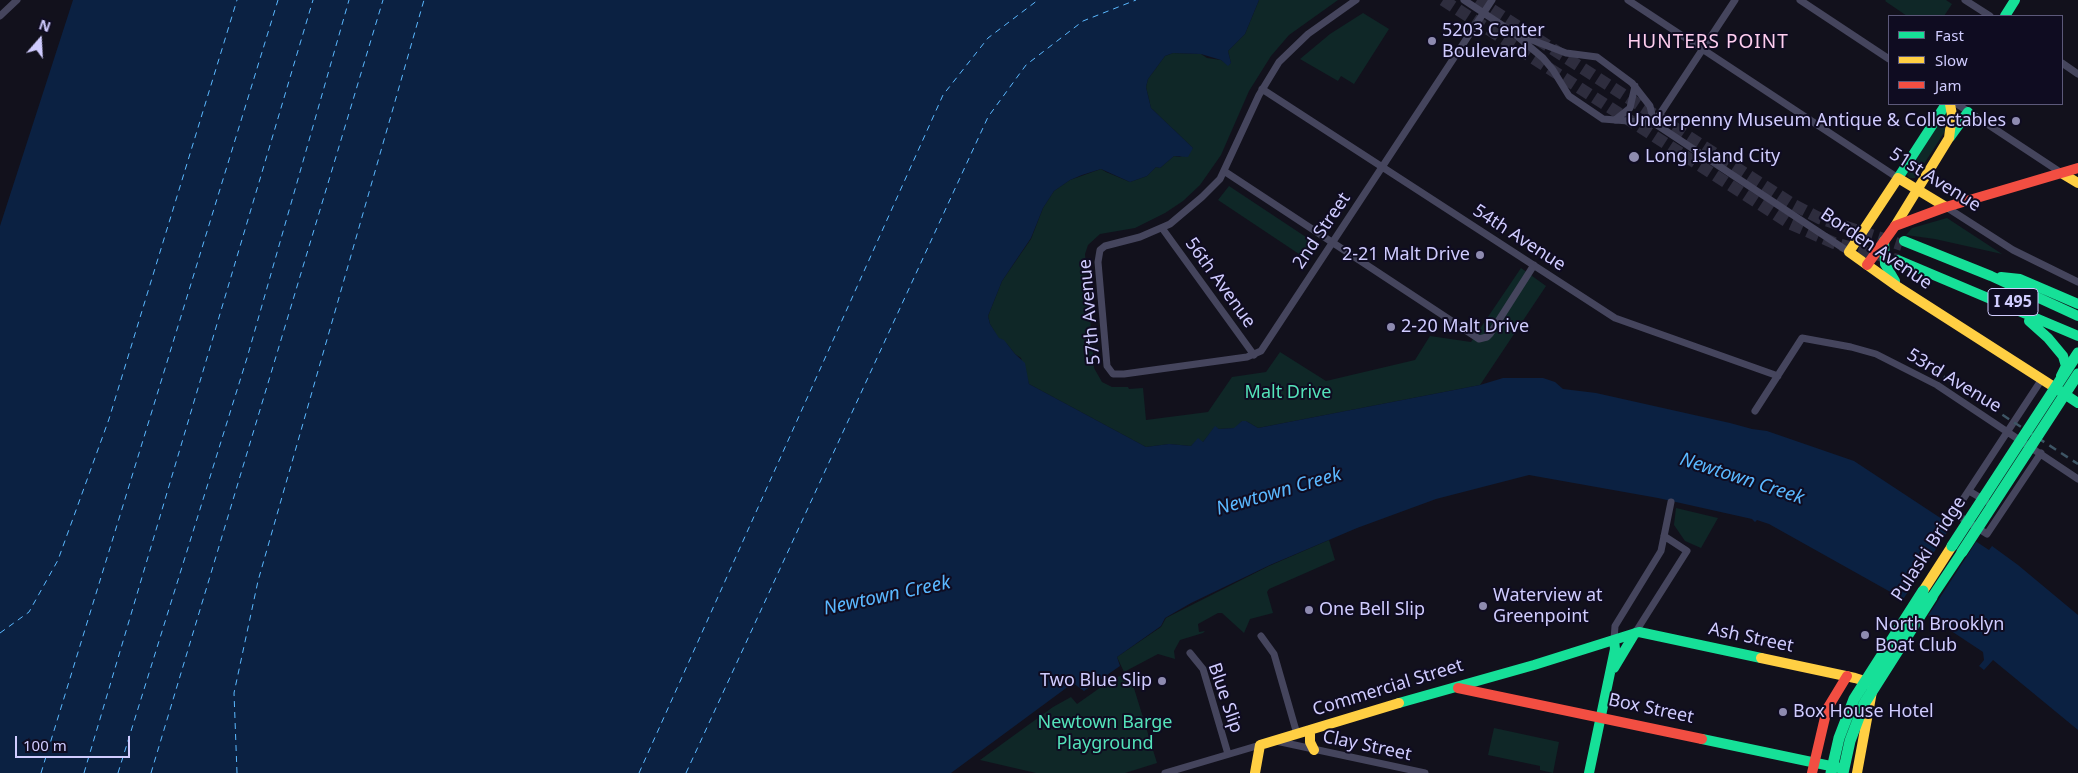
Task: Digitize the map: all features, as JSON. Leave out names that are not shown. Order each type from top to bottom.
[{"type":"main road","points":[[2006,15],[2015,0]]},
{"type":"main road","points":[[1849,252],[1945,105]]},
{"type":"main road","points":[[1949,138],[1952,115],[1950,105]]},
{"type":"main road","points":[[1868,265],[1895,226],[1949,138],[1968,112]]},
{"type":"main road","points":[[1895,226],[1946,207],[2063,174],[2078,168]]},
{"type":"main road","points":[[2063,174],[2078,183]]},
{"type":"main road","name":"51st Avenue","points":[[1898,178],[1946,207]]},
{"type":"main road","points":[[1884,241],[1885,264],[1898,287]]},
{"type":"main road","name":"I 495","points":[[1906,244],[1991,276],[2074,313]]},
{"type":"main road","name":"Borden Avenue","points":[[1849,252],[1898,287],[2078,402]]},
{"type":"main road","name":"I 495","points":[[2078,332],[1981,288],[1898,258],[2043,323],[2078,336]]},
{"type":"main road","points":[[1991,276],[2020,279],[2078,304]]},
{"type":"main road","points":[[2018,312],[2048,338],[2065,360],[2066,369],[2058,390]]},
{"type":"main road","points":[[2043,323],[2078,342]]},
{"type":"main road","name":"Pulaski Bridge","points":[[1837,771],[1843,725],[1861,686],[2078,353]]},
{"type":"main road","points":[[2058,390],[2078,373]]},
{"type":"main road","name":"Pulaski Bridge","points":[[1837,771],[1859,716],[1880,677],[2078,373]]},
{"type":"main road","points":[[1610,676],[1635,633]]},
{"type":"main road","name":"Ash Street","points":[[1618,638],[1635,633],[1644,633],[1847,676],[1863,680],[1872,685],[1873,694],[1856,773]]},
{"type":"main road","points":[[1589,773],[1618,638]]},
{"type":"main road","name":"Commercial Street","points":[[1260,745],[1618,638]]},
{"type":"main road","points":[[1502,674],[1497,684],[1502,696]]},
{"type":"main road","points":[[1813,767],[1827,709],[1847,676]]},
{"type":"main road","name":"Box Street","points":[[1456,687],[1601,716],[1813,767],[1856,773]]},
{"type":"main road","points":[[1310,730],[1310,742],[1314,750]]},
{"type":"main road","points":[[1254,773],[1260,745]]},
{"type":"street","points":[[0,16],[17,0]]},
{"type":"street","points":[[1162,228],[1185,213],[1220,179],[1262,89],[1279,62],[1297,43],[1356,0]]},
{"type":"street","name":"Borden Avenue","points":[[1464,0],[1511,31],[1547,62],[1570,96],[1603,118],[1654,123],[1849,252]]},
{"type":"street","name":"2nd Street","points":[[1254,355],[1261,351],[1492,0]]},
{"type":"street","name":"51st Avenue","points":[[1628,0],[1898,178]]},
{"type":"street","points":[[1654,123],[1735,0]]},
{"type":"street","points":[[1800,0],[1888,58]]},
{"type":"street","points":[[1965,0],[1988,15]]},
{"type":"street","name":"Borden Avenue","points":[[1511,31],[1560,51],[1594,56],[1626,77],[1635,86],[1650,106],[1654,123]]},
{"type":"street","points":[[2063,64],[2078,74]]},
{"type":"street","points":[[1615,120],[1630,108],[1634,98],[1635,86]]},
{"type":"street","name":"54th Avenue","points":[[1262,89],[1622,320],[1778,376]]},
{"type":"street","points":[[1958,105],[2063,174]]},
{"type":"street","points":[[1224,171],[1479,339],[1487,338],[1490,334],[1534,265]]},
{"type":"street","name":"51st Avenue","points":[[1946,207],[2013,250],[2078,282]]},
{"type":"street","name":"57th Avenue","points":[[1162,228],[1140,237],[1105,246],[1100,250],[1098,262],[1107,366],[1111,372],[1124,374],[1254,355]]},
{"type":"street","name":"56th Avenue","points":[[1162,228],[1254,355]]},
{"type":"street","name":"53rd Avenue","points":[[1778,376],[1802,338],[1860,349],[1892,361],[1936,385],[2078,479]]},
{"type":"street","points":[[1755,411],[1778,376]]},
{"type":"street","points":[[2041,453],[1987,534],[1954,513],[2042,379]]},
{"type":"street","points":[[1969,490],[2002,512]]},
{"type":"street","points":[[1618,638],[1615,626],[1659,554],[1670,502]]},
{"type":"street","points":[[1635,633],[1687,551],[1664,536]]},
{"type":"street","points":[[1261,636],[1274,654],[1297,734]]},
{"type":"street","name":"Blue Slip","points":[[1190,653],[1203,669],[1228,754]]},
{"type":"street","name":"Clay Street","points":[[1274,741],[1425,773]]},
{"type":"street","name":"Commercial Street","points":[[1165,773],[1260,745]]},
{"type":"green space","name":"Malt Drive","points":[[1259,0],[1338,0],[1289,35],[1271,56],[1249,91],[1221,155],[1200,185],[1183,201],[1165,213],[1135,228],[1100,234],[1088,245],[1085,254],[1094,368],[1102,382],[1112,387],[1143,388],[1146,420],[1208,412],[1232,377],[1266,372],[1280,352],[1326,381],[1415,360],[1430,336],[1471,342],[1521,268],[1546,286],[1480,385],[1258,428],[1246,421],[1242,421],[1235,428],[1219,429],[1215,427],[1203,442],[1196,441],[1191,446],[1169,444],[1146,447],[1029,384],[1021,358],[999,339],[990,324],[988,316],[1002,281],[1031,239],[1043,208],[1054,191],[1070,180],[1101,169],[1130,182],[1147,176],[1156,167],[1160,168],[1174,156],[1180,157],[1193,148],[1151,108],[1146,87],[1148,79],[1165,56],[1173,53],[1201,54],[1207,58],[1221,60],[1228,65],[1231,63],[1228,51],[1245,34]]},
{"type":"green space","points":[[1946,0],[1952,4],[1945,15],[1906,15],[1885,1]]},
{"type":"green space","points":[[1363,13],[1389,29],[1354,84],[1341,76],[1338,81],[1300,59],[1330,34]]},
{"type":"green space","points":[[1946,112],[1949,114],[1947,128],[1915,178],[1909,178],[1906,174]]},
{"type":"green space","points":[[1229,186],[1318,245],[1308,260],[1218,200]]},
{"type":"green space","points":[[1947,218],[2002,254],[1935,239],[1906,235],[1912,228]]},
{"type":"green space","points":[[1676,508],[1718,518],[1701,548],[1685,541],[1674,525]]},
{"type":"green space","points":[[1329,540],[1335,560],[1269,589],[1267,592],[1273,613],[1250,619],[1244,633],[1222,613],[1218,613],[1198,624],[1199,632],[1205,631],[1203,633],[1180,640],[1174,651],[1175,659],[1158,654],[1124,672],[1117,657],[1161,627],[1166,618],[1269,566]]},
{"type":"green space","name":"Newtown Barge Playground","points":[[1129,672],[1157,763],[1125,773],[1036,773],[980,760],[1053,707],[1071,697],[1077,704],[1111,680]]},
{"type":"green space","points":[[1494,728],[1559,742],[1553,773],[1540,770],[1540,766],[1488,755]]},
{"type":"water","name":"Newtown Creek","points":[[73,0],[1259,0],[1245,34],[1228,51],[1231,63],[1228,66],[1221,60],[1201,54],[1173,53],[1165,56],[1148,79],[1146,87],[1151,108],[1193,148],[1188,157],[1174,156],[1160,168],[1156,167],[1147,176],[1130,182],[1101,169],[1082,175],[1070,180],[1054,191],[1043,208],[1031,238],[1002,281],[988,316],[990,324],[999,338],[1004,340],[1025,363],[1029,384],[1146,447],[1169,444],[1191,446],[1198,438],[1203,442],[1215,426],[1219,429],[1234,428],[1242,421],[1246,421],[1258,428],[1480,385],[1503,378],[1543,378],[1555,382],[1563,389],[1596,393],[1767,431],[1854,461],[1989,550],[1992,546],[2078,615],[2078,730],[1993,660],[1984,670],[1979,666],[1984,660],[1983,652],[1903,599],[1769,524],[1658,498],[1529,475],[1436,499],[1357,528],[1270,565],[1191,603],[1165,618],[1161,626],[1117,657],[1120,666],[1084,691],[1073,683],[951,773],[0,773],[0,226]]},
{"type":"pier","points":[[1953,523],[1978,539],[1926,619],[1902,601]]},
{"type":"ferry route","points":[[0,633],[29,612],[58,560],[109,419],[237,0]]},
{"type":"ferry route","points":[[41,773],[278,0]]},
{"type":"ferry route","points":[[84,773],[313,0]]},
{"type":"ferry route","points":[[118,773],[247,358],[349,0]]},
{"type":"ferry route","points":[[151,773],[383,0]]},
{"type":"ferry route","points":[[237,773],[234,693],[258,581],[424,0]]},
{"type":"ferry route","points":[[639,773],[943,95],[988,38],[1038,0]]},
{"type":"ferry route","points":[[686,773],[988,117],[1026,65],[1083,21],[1136,0]]},
{"type":"tunnel","points":[[1443,0],[1789,223],[1834,243],[1898,260]]},
{"type":"tunnel","points":[[1477,0],[1794,205],[1819,218],[1902,245]]},
{"type":"railway","points":[[1932,369],[2078,464]]},
{"type":"traffic: fast","points":[[2006,15],[2015,0]]},
{"type":"traffic: fast","points":[[1898,178],[1945,105]]},
{"type":"traffic: fast","points":[[1950,137],[1968,112]]},
{"type":"traffic: fast","points":[[1884,241],[1885,264],[1895,281]]},
{"type":"traffic: fast","points":[[1904,241],[1991,276],[2078,316]]},
{"type":"traffic: fast","points":[[1898,260],[2078,336]]},
{"type":"traffic: fast","points":[[2001,277],[2020,279],[2078,304]]},
{"type":"traffic: fast","points":[[2029,321],[2048,338],[2063,356],[2066,366],[2061,376]]},
{"type":"traffic: fast","points":[[1952,546],[2078,353]]},
{"type":"traffic: fast","points":[[1962,552],[2078,374]]},
{"type":"traffic: fast","points":[[2054,387],[2078,403]]},
{"type":"traffic: fast","points":[[1932,597],[1962,552]]},
{"type":"traffic: fast","points":[[1831,773],[1839,738],[1854,699],[1923,591]]},
{"type":"traffic: fast","points":[[1843,773],[1850,741],[1864,704],[1932,597]]},
{"type":"traffic: fast","points":[[1399,703],[1534,665],[1639,632],[1761,658]]},
{"type":"traffic: fast","points":[[1614,668],[1635,633]]},
{"type":"traffic: fast","points":[[1589,773],[1615,649],[1614,640]]},
{"type":"traffic: fast","points":[[1702,739],[1840,768]]},
{"type":"traffic: slow","points":[[1895,226],[1949,138],[1952,115],[1950,105]]},
{"type":"traffic: slow","points":[[2063,174],[2078,183]]},
{"type":"traffic: slow","points":[[1946,207],[1898,178],[1849,252],[1898,287],[2054,387]]},
{"type":"traffic: slow","points":[[1923,591],[1952,546]]},
{"type":"traffic: slow","points":[[1761,658],[1855,678],[1868,682],[1873,686],[1857,773]]},
{"type":"traffic: slow","points":[[1255,773],[1260,745],[1399,703]]},
{"type":"traffic: slow","points":[[1310,730],[1310,742],[1314,750]]},
{"type":"traffic: jam","points":[[1867,265],[1895,226],[1946,207],[2078,168]]},
{"type":"traffic: jam","points":[[1812,773],[1827,709],[1847,676]]},
{"type":"traffic: jam","points":[[1458,688],[1702,739]]},
{"type":"place","name":"5203 Center Boulevard","points":[[1432,41]]},
{"type":"place","name":"Underpenny Museum Antique & Collectables","points":[[2016,121]]},
{"type":"place","name":"Long Island City","points":[[1634,157]]},
{"type":"place","name":"2-21 Malt Drive","points":[[1480,255]]},
{"type":"place","name":"2-20 Malt Drive","points":[[1391,327]]},
{"type":"place","name":"Waterview at Greenpoint","points":[[1483,606]]},
{"type":"place","name":"One Bell Slip","points":[[1309,610]]},
{"type":"place","name":"North Brooklyn Boat Club","points":[[1865,635]]},
{"type":"place","name":"Two Blue Slip","points":[[1162,681]]},
{"type":"place","name":"Box House Hotel","points":[[1783,712]]},
{"type":"district","name":"HUNTERS POINT","points":[[1708,43]]}]
